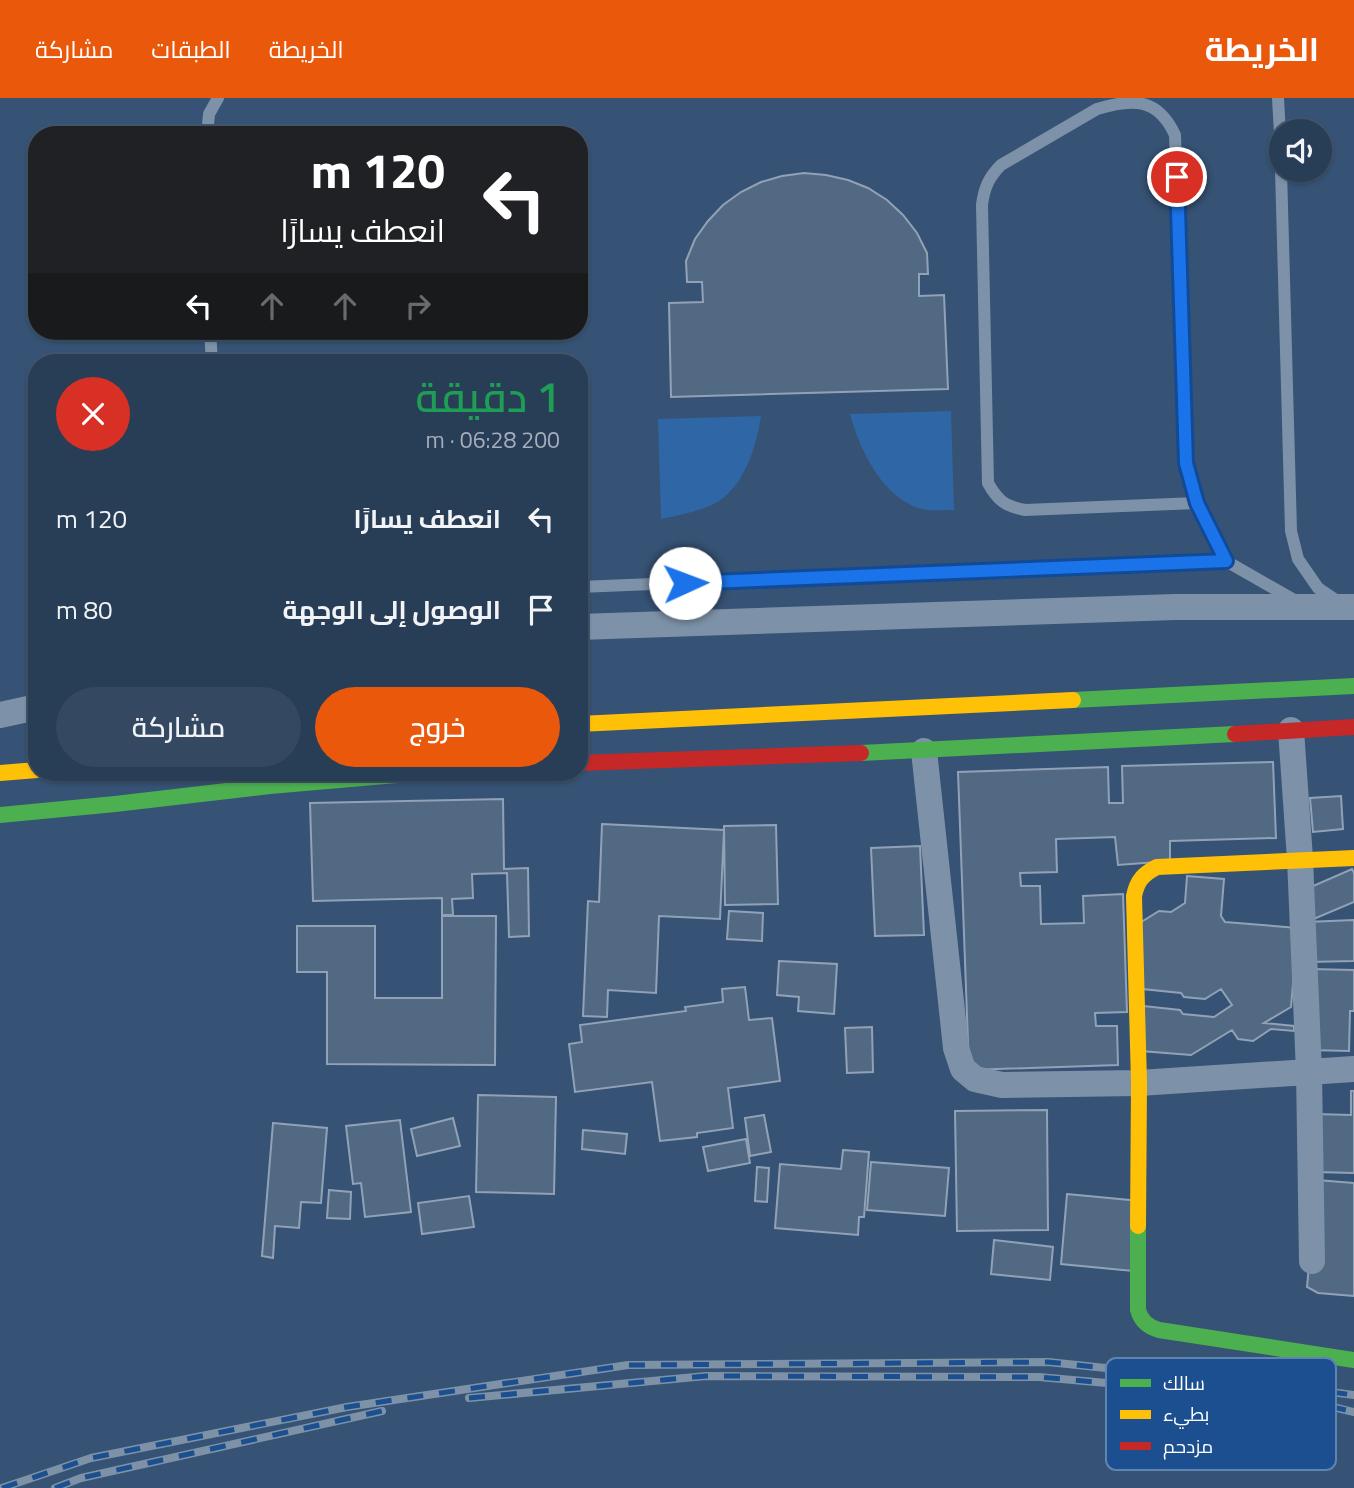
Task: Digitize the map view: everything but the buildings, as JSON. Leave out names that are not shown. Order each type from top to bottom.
[{"type":"main road","points":[[588,724],[1354,686]]},
{"type":"main road","points":[[588,764],[924,751],[1354,727]]},
{"type":"main road","points":[[0,773],[28,770]]},
{"type":"main road","points":[[0,815],[328,781]]},
{"type":"main road","points":[[1354,858],[1157,867],[1144,873],[1133,896],[1139,1083],[1140,1318],[1145,1324],[1159,1331],[1354,1360]]},
{"type":"street","points":[[588,627],[1161,608],[1350,607]]},
{"type":"street","points":[[0,715],[28,709]]},
{"type":"street","points":[[1291,730],[1300,859],[1309,1072],[1312,1261]]},
{"type":"street","points":[[924,751],[956,1048],[963,1069],[975,1079],[1002,1085],[1139,1083],[1354,1069]]},
{"type":"lane","points":[[208,126],[209,114],[218,98]]},
{"type":"lane","points":[[1197,503],[1025,510],[1002,503],[988,483],[982,205],[984,190],[990,176],[1001,165],[1111,101],[1127,98],[1143,101],[1157,108],[1168,120],[1175,135],[1186,463],[1197,503],[1226,561]]},
{"type":"lane","points":[[1278,98],[1279,119]]},
{"type":"lane","points":[[1282,182],[1291,531],[1298,559],[1318,589],[1350,607]]},
{"type":"lane","points":[[588,587],[1226,561],[1306,607]]},
{"type":"shaded area","points":[[951,411],[954,510],[926,510],[911,505],[898,497],[876,473],[867,459],[850,414]]},
{"type":"shaded area","points":[[761,416],[752,454],[741,478],[733,488],[708,507],[661,519],[658,419]]},
{"type":"railway","points":[[2,1488],[91,1458],[347,1407],[628,1365],[1048,1362],[1106,1368]]},
{"type":"railway","points":[[469,1398],[706,1376],[1039,1377],[1106,1383]]},
{"type":"railway","points":[[1336,1393],[1354,1395]]},
{"type":"railway","points":[[1336,1408],[1354,1412]]},
{"type":"railway","points":[[55,1488],[81,1478],[382,1411]]},
{"type":"traffic: fast","points":[[1073,700],[1354,686]]},
{"type":"traffic: fast","points":[[861,753],[1235,734]]},
{"type":"traffic: fast","points":[[0,815],[328,781]]},
{"type":"traffic: fast","points":[[1138,1226],[1138,1310],[1148,1325],[1159,1330],[1354,1360]]},
{"type":"traffic: slow","points":[[588,724],[1073,700]]},
{"type":"traffic: slow","points":[[0,773],[28,771]]},
{"type":"traffic: slow","points":[[1138,1226],[1139,1083],[1134,896],[1139,882],[1144,875],[1157,867],[1354,858]]},
{"type":"traffic: jam","points":[[1235,734],[1354,727]]},
{"type":"traffic: jam","points":[[588,763],[861,753]]},
{"type":"route","points":[[685,583],[1226,561],[1197,503],[1186,463],[1177,177]]}]
